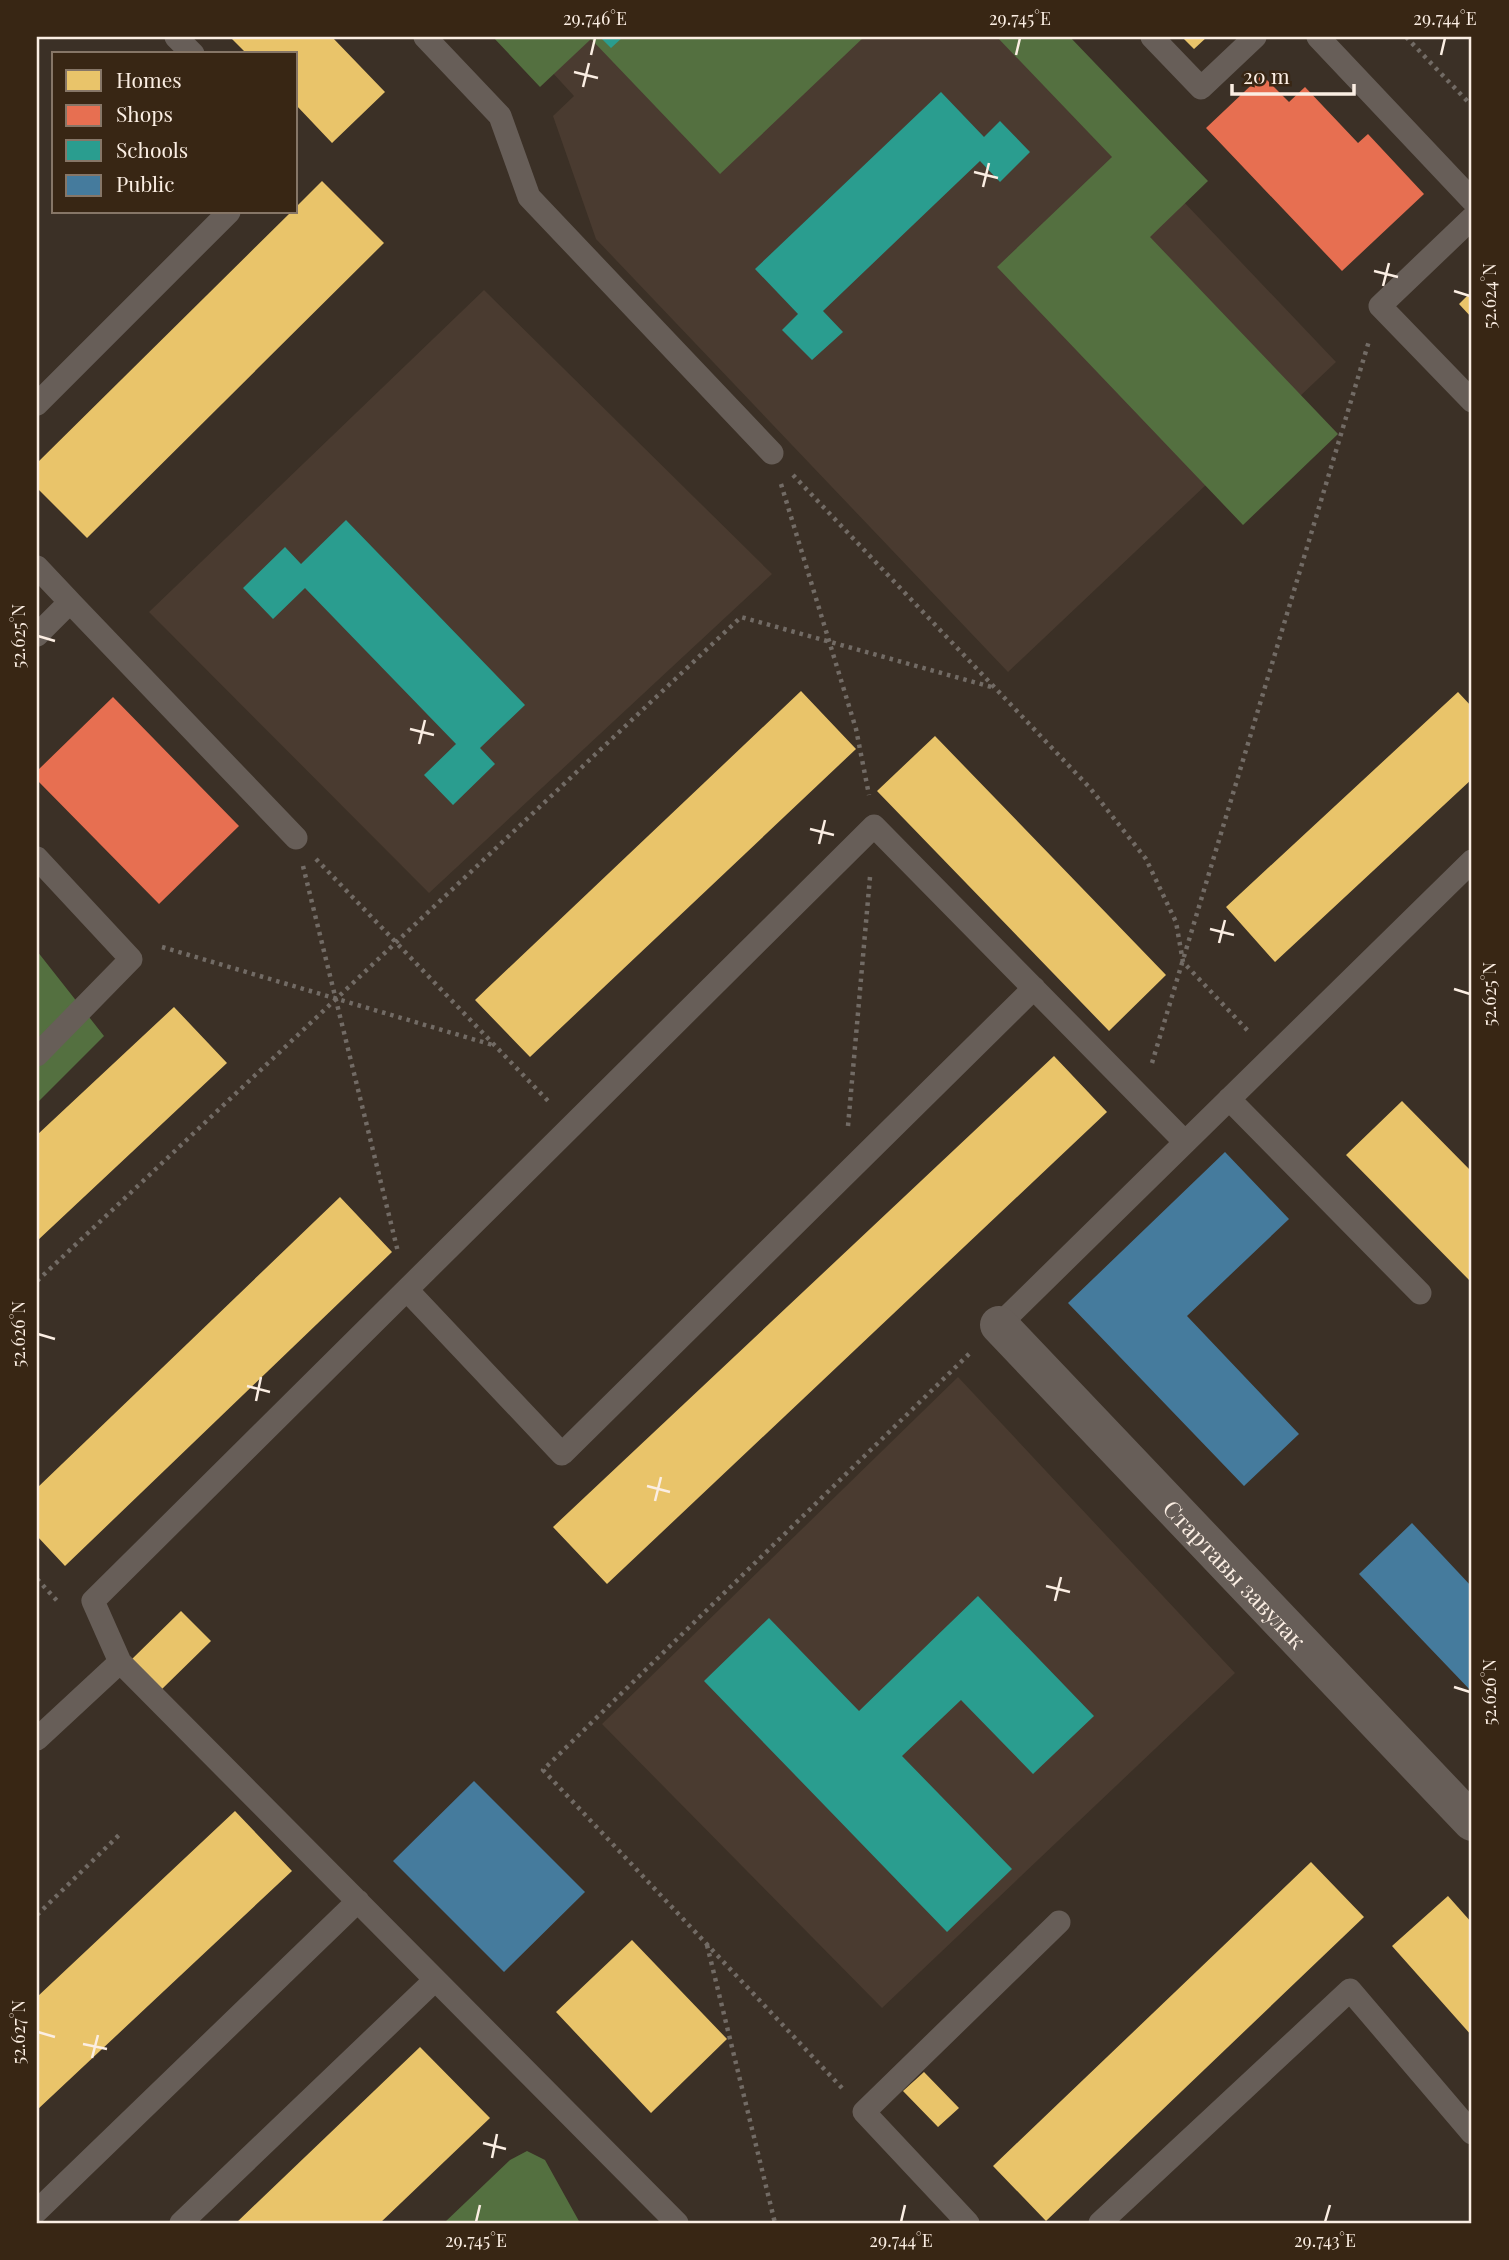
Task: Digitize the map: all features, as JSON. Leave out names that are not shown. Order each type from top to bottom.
[{"type":"street","name":"Стартавы завулак","points":[[999,1325],[1472,1822]]},
{"type":"lane","points":[[176,37],[192,52]]},
{"type":"lane","points":[[425,37],[500,116],[529,197],[772,453]]},
{"type":"lane","points":[[1152,37],[1200,88],[1255,37]]},
{"type":"lane","points":[[1318,37],[1472,200]]},
{"type":"lane","points":[[37,404],[227,214]]},
{"type":"lane","points":[[1472,218],[1380,306],[1472,401]]},
{"type":"lane","points":[[37,567],[296,838]]},
{"type":"lane","points":[[37,635],[70,602]]},
{"type":"lane","points":[[677,2223],[120,1662],[93,1601],[874,826],[1185,1142]]},
{"type":"lane","points":[[37,858],[131,959],[37,1055]]},
{"type":"lane","points":[[999,1325],[1472,861]]},
{"type":"lane","points":[[407,1290],[562,1454],[1034,988]]},
{"type":"lane","points":[[1229,1100],[1420,1293]]},
{"type":"lane","points":[[37,1739],[120,1662]]},
{"type":"lane","points":[[37,2211],[358,1901]]},
{"type":"lane","points":[[968,2223],[864,2112],[1059,1922]]},
{"type":"lane","points":[[181,2223],[435,1980]]},
{"type":"lane","points":[[1100,2223],[1350,1990],[1472,2133]]},
{"type":"path","points":[[1406,37],[1472,106]]},
{"type":"path","points":[[1142,1098],[1380,306]]},
{"type":"path","points":[[772,453],[1090,789],[1146,859],[1176,922],[1183,962],[1273,1056]]},
{"type":"path","points":[[37,1281],[741,617],[995,688]]},
{"type":"path","points":[[296,838],[572,1126]]},
{"type":"path","points":[[296,838],[407,1290]]},
{"type":"path","points":[[104,930],[496,1046]]},
{"type":"path","points":[[864,2112],[543,1770],[999,1325]]},
{"type":"path","points":[[37,1916],[119,1835]]},
{"type":"path","points":[[706,1944],[775,2223]]},
{"type":"shaded area","points":[[538,37],[1027,37],[1336,362],[1008,672],[596,239],[553,116],[574,96],[528,46]]},
{"type":"shaded area","points":[[484,290],[772,574],[429,893],[149,612]]},
{"type":"shaded area","points":[[958,1377],[1235,1673],[882,2008],[602,1724]]},
{"type":"green space","points":[[493,37],[864,37],[720,174],[591,39],[540,87]]},
{"type":"green space","points":[[997,37],[1070,37],[1208,181],[1150,237],[1338,434],[1243,525],[997,267],[1112,157]]},
{"type":"green space","points":[[37,951],[104,1036],[37,1103]]},
{"type":"green space","points":[[527,2151],[545,2160],[580,2223],[444,2223],[510,2160]]},
{"type":"building: Homes","points":[[230,37],[332,37],[385,92],[332,143],[298,107],[298,52],[245,52]]},
{"type":"building: Homes","points":[[1182,37],[1207,37],[1194,49]]},
{"type":"building: Homes","points":[[322,181],[384,243],[87,538],[37,488],[37,463],[289,214],[298,214],[298,205]]},
{"type":"building: Homes","points":[[1472,291],[1472,318],[1459,304]]},
{"type":"building: Homes","points":[[801,691],[856,749],[530,1057],[475,1000]]},
{"type":"building: Homes","points":[[1458,692],[1472,707],[1472,779],[1275,962],[1226,907]]},
{"type":"building: Homes","points":[[935,736],[1166,975],[1109,1031],[877,791]]},
{"type":"building: Homes","points":[[174,1007],[227,1063],[37,1241],[37,1135]]},
{"type":"building: Homes","points":[[1054,1056],[1107,1112],[607,1584],[553,1527]]},
{"type":"building: Homes","points":[[1402,1101],[1472,1172],[1472,1283],[1346,1155]]},
{"type":"building: Homes","points":[[340,1197],[392,1252],[65,1566],[37,1536],[37,1488]]},
{"type":"building: Homes","points":[[181,1611],[211,1641],[161,1690],[131,1660]]},
{"type":"building: Homes","points":[[235,1811],[292,1871],[37,2110],[37,1997]]},
{"type":"building: Homes","points":[[1311,1862],[1364,1917],[1046,2221],[993,2166]]},
{"type":"building: Homes","points":[[1448,1896],[1472,1923],[1472,2036],[1392,1946]]},
{"type":"building: Homes","points":[[632,1940],[727,2039],[651,2113],[556,2012]]},
{"type":"building: Homes","points":[[420,2047],[490,2118],[380,2223],[236,2223]]},
{"type":"building: Homes","points":[[924,2072],[959,2108],[938,2127],[903,2091]]},
{"type":"building: Shops","points":[[1262,75],[1289,102],[1305,87],[1358,143],[1368,134],[1424,194],[1342,271],[1206,128]]},
{"type":"building: Shops","points":[[113,697],[239,826],[159,904],[37,780],[37,771]]},
{"type":"building: Schools","points":[[600,37],[623,37],[611,48]]},
{"type":"building: Schools","points":[[941,92],[984,137],[1000,121],[1030,152],[1000,182],[980,161],[823,311],[843,332],[812,360],[782,330],[798,314],[755,269]]},
{"type":"building: Schools","points":[[346,520],[525,705],[480,748],[495,764],[453,805],[424,775],[456,744],[305,588],[273,619],[243,588],[285,547],[301,564]]},
{"type":"building: Schools","points":[[978,1596],[1094,1716],[1033,1774],[961,1700],[902,1756],[1012,1869],[947,1932],[704,1681],[769,1618],[859,1711]]},
{"type":"building: Public","points":[[1225,1152],[1289,1219],[1187,1316],[1299,1434],[1244,1486],[1068,1303]]},
{"type":"building: Public","points":[[1412,1523],[1472,1587],[1472,1692],[1359,1574]]},
{"type":"building: Public","points":[[474,1781],[585,1892],[504,1972],[393,1861]]}]
